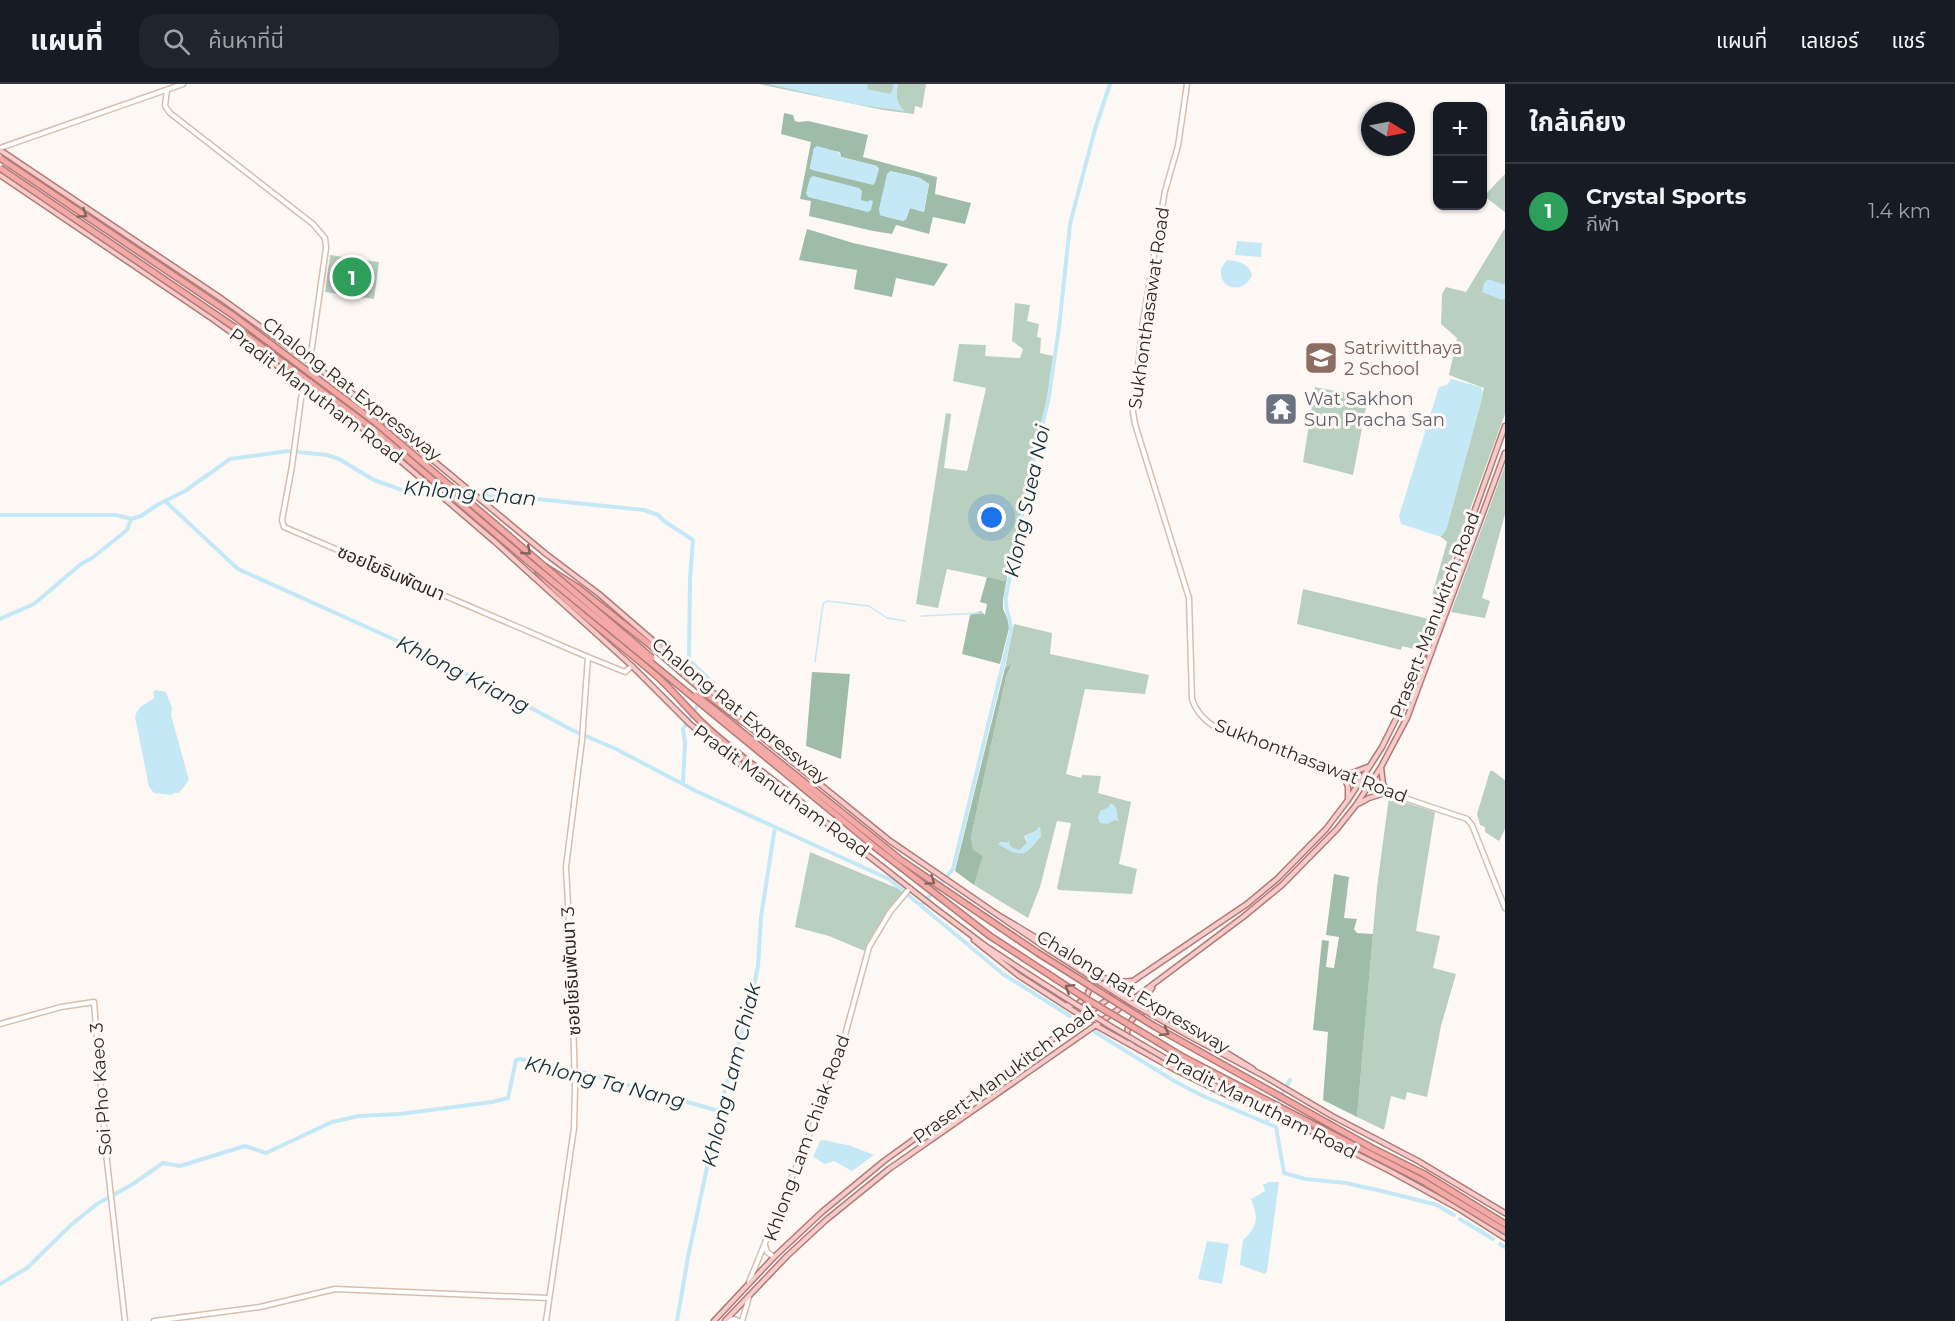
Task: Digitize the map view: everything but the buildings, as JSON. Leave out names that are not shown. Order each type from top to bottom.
[{"type":"highway","name":"Chalong Rat Expressway","points":[[0,158],[243,323],[375,422],[661,667],[857,826],[933,883],[1054,964],[1154,1026],[1371,1148],[1440,1183],[1505,1224]]},
{"type":"highway","name":"Chalong Rat Expressway","points":[[0,168],[246,335],[373,429],[530,563],[875,847],[990,936],[1088,1000],[1183,1057],[1423,1181],[1505,1231]]},
{"type":"highway","points":[[530,563],[559,593],[660,679],[692,714],[736,753],[771,777],[803,804]]},
{"type":"highway","points":[[544,566],[577,587],[743,722]]},
{"type":"main road","name":"Pradit Manutham Road","points":[[0,149],[310,361],[555,561],[599,594],[705,689]]},
{"type":"main road","name":"Pradit Manutham Road","points":[[0,175],[210,317],[361,427],[439,492],[632,666],[688,723],[742,766],[803,804],[907,891],[926,901],[1028,974],[1170,1061],[1250,1105],[1318,1134],[1411,1182],[1505,1238]]},
{"type":"main road","name":"Prasert-Manukitch Road","points":[[714,1321],[774,1257],[822,1212],[884,1161],[1133,981],[1247,904],[1292,864],[1337,815],[1371,766],[1402,707],[1505,426]]},
{"type":"main road","points":[[405,463],[411,465],[415,462],[418,458],[417,448]]},
{"type":"main road","name":"Prasert-Manukitch Road","points":[[726,1321],[750,1293],[826,1220],[889,1169],[1132,1000],[1273,894],[1345,820],[1390,751],[1421,684],[1505,453]]},
{"type":"main road","points":[[421,477],[415,468],[416,465],[421,460],[430,459]]},
{"type":"main road","name":"Pradit Manutham Road","points":[[743,722],[876,831],[1049,951],[1189,1036],[1418,1161],[1505,1213]]},
{"type":"main road","points":[[1382,747],[1390,751]]},
{"type":"main road","points":[[1348,800],[1344,776],[1371,766]]},
{"type":"main road","points":[[1356,805],[1388,792],[1383,784],[1381,766]]},
{"type":"main road","points":[[1337,815],[1345,820]]},
{"type":"main road","points":[[985,907],[1111,981],[1133,981]]},
{"type":"main road","points":[[960,927],[1018,975],[1083,1017],[1093,1020],[1104,1019]]},
{"type":"main road","points":[[1066,1005],[1077,1005],[1091,988],[1092,978],[1088,968]]},
{"type":"main road","points":[[1155,1009],[1149,1002],[1148,993],[1156,982]]},
{"type":"main road","points":[[1112,997],[1132,1000],[1155,1009],[1264,1076]]},
{"type":"main road","points":[[1137,1048],[1129,1039],[1127,1029],[1134,1018],[1143,1011],[1155,1009]]},
{"type":"main road","points":[[1095,1025],[1212,1089],[1250,1105]]},
{"type":"street","points":[[0,149],[183,84]]},
{"type":"street","name":"Sukhonthasawat Road","points":[[1187,84],[1178,146],[1165,191],[1143,321],[1133,412],[1189,598],[1192,699],[1197,711],[1215,727],[1360,783],[1467,819],[1472,825],[1505,908]]},
{"type":"street","points":[[167,90],[165,106],[170,113],[322,232],[326,248],[310,361]]},
{"type":"street","name":"ซอยโยธินพัฒนา","points":[[303,383],[282,520],[284,527],[625,672],[632,666]]},
{"type":"street","name":"ซอยโยธินพัฒนา 3","points":[[546,1321],[573,1140],[575,1067],[566,867],[582,740],[588,657]]},
{"type":"street","name":"Khlong Lam Chiak Road","points":[[774,1257],[767,1252],[766,1241],[835,1072],[869,947],[890,912],[907,891]]},
{"type":"street","name":"Soi Pho Kaeo 3","points":[[0,1024],[61,1007],[94,1002],[110,1195],[125,1321]]},
{"type":"street","points":[[749,1282],[766,1241]]},
{"type":"street","points":[[154,1321],[249,1310],[341,1289],[548,1298]]},
{"type":"street","points":[[726,1321],[734,1318],[741,1321],[750,1293]]},
{"type":"green space","points":[[759,84],[926,84],[922,108],[915,106],[914,114],[883,110]]},
{"type":"green space","points":[[784,113],[793,115],[795,121],[808,121],[868,135],[863,157],[937,177],[935,194],[971,203],[965,224],[933,217],[929,234],[896,225],[892,234],[809,216],[811,201],[800,199],[811,142],[781,134]],"holes":[[[814,148],[840,152],[841,157],[877,166],[810,169]],[[890,171],[920,178],[929,184],[924,212],[910,208],[903,221],[880,215]],[[813,176],[860,197],[861,201],[869,202],[868,212]]]},
{"type":"green space","points":[[1505,174],[1505,212],[1487,198],[1487,193]]},
{"type":"green space","points":[[1505,228],[1505,414],[1436,602],[1431,599],[1447,542],[1440,536],[1484,388],[1449,375],[1457,338],[1441,324],[1442,294],[1446,287],[1466,292]]},
{"type":"green space","points":[[807,229],[853,243],[948,264],[934,286],[896,278],[892,297],[854,289],[857,270],[799,260]]},
{"type":"green space","points":[[330,255],[379,262],[374,299],[325,292]]},
{"type":"green space","points":[[1015,303],[1030,305],[1027,321],[1039,324],[1037,337],[1041,338],[1040,353],[1053,356],[1047,401],[1032,458],[1007,577],[1004,581],[947,569],[938,608],[916,604],[946,413],[951,414],[944,468],[967,471],[986,388],[953,381],[959,344],[986,345],[985,356],[1020,358],[1023,349],[1012,341]]},
{"type":"green space","points":[[1315,387],[1368,397],[1353,475],[1303,462]]},
{"type":"green space","points":[[1505,465],[1505,514],[1482,598],[1490,601],[1485,618],[1451,612]]},
{"type":"green space","points":[[987,577],[1004,581],[1007,577],[1003,609],[1009,628],[1000,664],[962,654],[970,615],[981,611],[985,615],[987,604],[980,602]]},
{"type":"green space","points":[[1303,589],[1429,619],[1418,650],[1402,646],[1401,650],[1297,624]]},
{"type":"green space","points":[[1014,624],[1052,633],[1050,654],[1149,675],[1145,694],[1085,689],[1066,774],[1081,778],[1082,775],[1101,776],[1098,793],[1131,802],[1119,864],[1137,869],[1132,894],[1059,890],[1057,888],[1071,823],[1057,821],[1040,887],[1028,918],[974,885],[983,856],[973,849],[971,837],[1006,677],[1012,665],[1005,668]],"holes":[[[1039,827],[1041,836],[1024,853],[1001,846],[1000,842],[1006,843],[1015,850],[1020,850],[1027,843],[1024,836],[1036,831]]]},
{"type":"green space","points":[[1012,664],[1006,677],[971,837],[973,849],[983,856],[974,885],[955,871],[1005,668]]},
{"type":"green space","points":[[812,672],[850,674],[841,759],[806,746]]},
{"type":"green space","points":[[1490,771],[1505,780],[1505,829],[1499,841],[1485,832],[1485,827],[1480,825],[1477,814]]},
{"type":"green space","points":[[1389,797],[1435,812],[1416,931],[1440,936],[1433,968],[1456,974],[1441,1026],[1427,1097],[1407,1092],[1405,1100],[1391,1096],[1384,1130],[1357,1117],[1377,887]]},
{"type":"green space","points":[[810,852],[904,891],[867,952],[829,936],[795,927]]},
{"type":"green space","points":[[1334,874],[1349,877],[1344,918],[1357,919],[1354,929],[1357,933],[1373,934],[1357,1117],[1323,1100],[1328,1032],[1313,1030],[1322,940],[1329,941],[1326,967],[1334,968],[1339,937],[1326,935]]},
{"type":"water","points":[[768,84],[868,84],[867,89],[891,94],[894,84],[898,84],[897,99],[904,111],[853,104]]},
{"type":"water","points":[[817,146],[839,152],[841,157],[877,166],[879,169],[875,183],[873,185],[812,170],[810,167],[814,148]]},
{"type":"water","points":[[890,171],[920,178],[929,184],[924,212],[910,208],[903,221],[880,215],[879,209],[887,174]]},
{"type":"water","points":[[813,176],[859,188],[862,191],[861,200],[873,201],[871,210],[868,212],[808,197],[806,193],[810,178]]},
{"type":"water","points":[[1237,241],[1262,243],[1261,257],[1235,255]]},
{"type":"water","points":[[1227,260],[1242,263],[1251,271],[1252,275],[1248,281],[1238,287],[1232,287],[1223,281],[1221,268]]},
{"type":"water","points":[[1487,280],[1505,285],[1505,298],[1502,300],[1482,292]]},
{"type":"water","points":[[1451,379],[1481,387],[1483,395],[1447,528],[1442,536],[1438,536],[1401,524],[1399,516],[1439,387],[1447,385]]},
{"type":"water","points":[[155,690],[166,692],[189,780],[179,793],[172,795],[154,793],[149,787],[135,717],[140,707],[154,698]]},
{"type":"water","points":[[1110,803],[1116,809],[1119,821],[1115,820],[1108,824],[1100,823],[1098,818],[1100,811],[1109,807]]},
{"type":"water","points":[[1040,826],[1041,836],[1022,853],[1012,852],[998,844],[1000,842],[1005,844],[1009,840],[1010,847],[1020,850],[1027,843],[1026,838],[1023,837],[1036,831]]},
{"type":"water","points":[[820,1141],[851,1146],[874,1155],[852,1171],[834,1161],[825,1164],[813,1157]]},
{"type":"water","points":[[1279,1182],[1265,1274],[1240,1265],[1240,1263],[1243,1240],[1256,1221],[1251,1199],[1265,1191],[1263,1184]]},
{"type":"water","points":[[1207,1241],[1229,1244],[1222,1284],[1198,1279]]},
{"type":"waterway","name":"Klong Suea Noi","points":[[921,906],[953,869],[1011,631],[1006,596],[1031,470],[1048,402],[1059,328],[1070,224],[1095,129],[1110,84]]},
{"type":"waterway","name":"Khlong Chan","points":[[0,515],[116,515],[131,519],[141,516],[185,491],[230,459],[288,451],[327,455],[339,459],[374,480],[410,493],[527,498],[644,510],[658,515],[693,540],[689,660],[712,682],[683,729],[685,742],[683,784]]},
{"type":"waterway","name":"Khlong Kriang","points":[[165,501],[238,569],[411,647],[696,791],[889,879],[1003,974],[1070,1016]]},
{"type":"waterway","points":[[0,619],[34,604],[81,564],[127,530],[131,519]]},
{"type":"waterway","points":[[815,662],[823,604],[827,601],[869,606],[887,618],[905,621]]},
{"type":"waterway","points":[[921,616],[982,613]]},
{"type":"waterway","name":"Khlong Lam Chiak","points":[[677,1321],[719,1111],[751,1001],[758,966],[761,917],[775,827]]},
{"type":"waterway","points":[[1095,1032],[1176,1082],[1276,1127],[1284,1173],[1305,1179],[1346,1183],[1386,1192],[1437,1205],[1454,1215]]},
{"type":"waterway","name":"Khlong Ta Nang","points":[[0,1284],[27,1268],[72,1224],[97,1204],[133,1184],[163,1163],[180,1166],[245,1146],[266,1153],[332,1122],[359,1116],[400,1114],[508,1098],[516,1060],[520,1059],[578,1071],[719,1111]]},
{"type":"waterway","points":[[1266,1123],[1290,1080]]},
{"type":"waterway","points":[[1460,1219],[1493,1239]]},
{"type":"waterway","points":[[1500,1244],[1505,1247]]},
{"type":"place","name":"Crystal Sports","points":[[352,277]]},
{"type":"place","name":"Satriwitthaya 2 School","points":[[1321,358]]},
{"type":"place","name":"Wat Sakhon Sun Pracha San","points":[[1281,409]]}]
